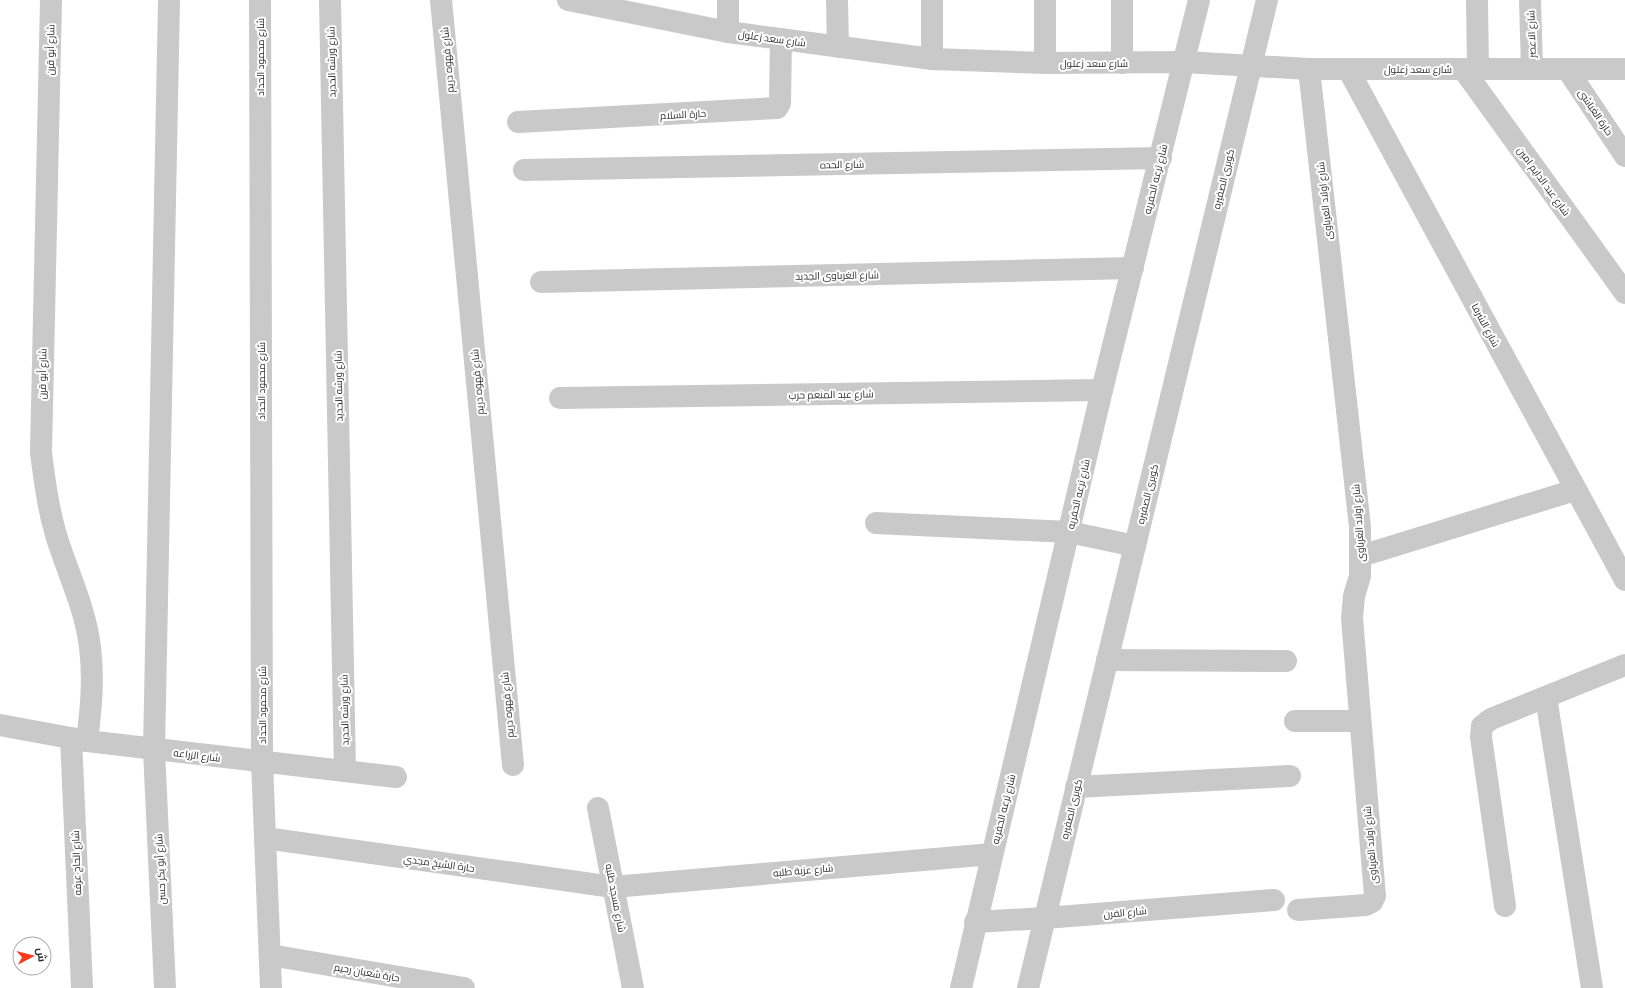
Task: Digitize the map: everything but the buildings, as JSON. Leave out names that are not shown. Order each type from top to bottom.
[{"type":"street","name":"شارع أبو قرن","points":[[52,0],[41,452],[45,486],[52,519],[61,552],[79,598],[90,646],[93,695],[79,740]]},
{"type":"street","name":"شارع أبو بكر حسن","points":[[166,988],[154,750],[169,0]]},
{"type":"street","name":"شارع محمود الحداد","points":[[260,0],[262,762],[271,988]]},
{"type":"street","name":"شارع ورشه الحديد","points":[[330,0],[345,771]]},
{"type":"street","name":"شارع قهوه دريم","points":[[441,0],[513,765]]},
{"type":"street","name":"شارع سعد زعلول","points":[[568,0],[601,3],[728,32],[932,59],[1046,63],[1184,62],[1309,69],[1625,69]]},
{"type":"street","points":[[728,0],[728,32]]},
{"type":"street","points":[[837,0],[838,47]]},
{"type":"street","points":[[932,0],[932,59]]},
{"type":"street","points":[[1045,0],[1046,63]]},
{"type":"street","points":[[1122,0],[1122,63]]},
{"type":"street","name":"شارع ترعه الحفريه","points":[[960,988],[1102,390],[1161,158],[1199,0]]},
{"type":"street","name":"كوبرى الصفيره","points":[[1028,988],[1267,0]]},
{"type":"street","points":[[1470,69],[1477,0]]},
{"type":"street","name":"شارع الاعصر","points":[[1530,0],[1532,69]]},
{"type":"street","name":"حارة السلام","points":[[518,122],[777,108],[780,103],[781,39]]},
{"type":"street","name":"شارع اولاد الغرباوى","points":[[1298,910],[1366,905],[1372,902],[1375,896],[1352,618],[1354,596],[1360,576],[1361,556],[1359,520],[1309,69]]},
{"type":"street","name":"شارع الشرفا","points":[[1348,69],[1625,580]]},
{"type":"street","name":"شارع عبد الدايم امين","points":[[1470,69],[1625,293]]},
{"type":"street","name":"حارة الغباشى","points":[[1567,69],[1625,156]]},
{"type":"street","name":"شارع الحده","points":[[524,170],[1161,158]]},
{"type":"street","name":"شارع الغرباوى الجديد","points":[[541,282],[1133,268]]},
{"type":"street","name":"شارع عبد المنعم حرب","points":[[560,398],[1102,390]]},
{"type":"street","points":[[1361,556],[1575,490]]},
{"type":"street","points":[[876,523],[1069,532],[1135,546]]},
{"type":"street","points":[[1108,660],[1286,661]]},
{"type":"street","points":[[1505,906],[1481,737],[1482,726],[1491,719],[1625,665]]},
{"type":"street","points":[[1546,697],[1592,988]]},
{"type":"street","points":[[1295,721],[1360,721]]},
{"type":"street","name":"شارع الزراعه","points":[[0,725],[79,740],[154,750],[396,777]]},
{"type":"street","name":"شارع الحاج عرفه","points":[[79,740],[82,988]]},
{"type":"street","points":[[1076,787],[1290,776]]},
{"type":"street","name":"شارع مسجد طلبه","points":[[598,808],[634,988]]},
{"type":"street","name":"حارة الشيخ مجدي","points":[[265,838],[614,887]]},
{"type":"street","name":"شارع عزبة طلبه","points":[[614,887],[992,854]]},
{"type":"street","name":"شارع الفرن","points":[[975,922],[1274,900]]},
{"type":"street","name":"حارة شعبان رحيم","points":[[270,955],[464,988]]}]
